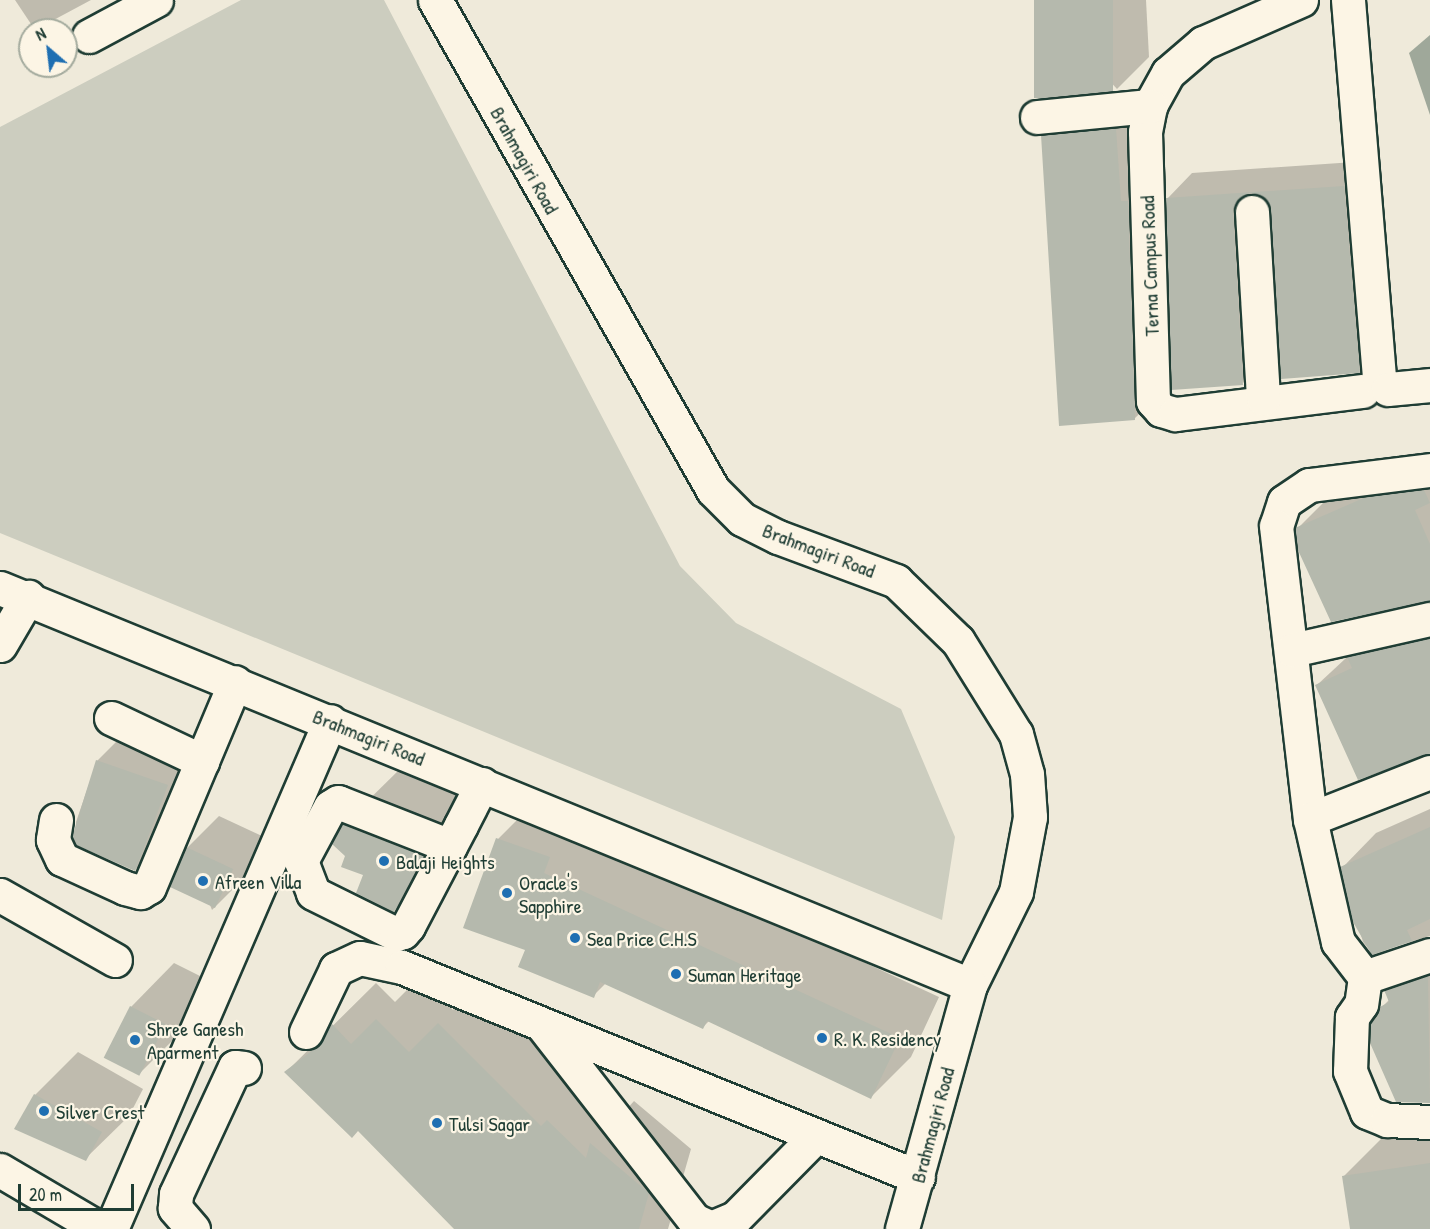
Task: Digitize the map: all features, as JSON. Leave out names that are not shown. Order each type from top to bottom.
[{"type":"street","points":[[89,36],[156,0]]},
{"type":"street","name":"Brahmagiri Road","points":[[435,0],[713,490],[742,519],[778,537],[855,562],[896,582],[958,641],[1016,734],[1027,774],[1030,817],[1016,892],[970,985],[902,1229]]},
{"type":"street","name":"Terna Campus Road","points":[[1301,0],[1203,43],[1168,73],[1150,106],[1145,132],[1153,401],[1175,414],[1263,399],[1430,385]]},
{"type":"street","points":[[1348,0],[1379,379],[1375,390]]},
{"type":"street","points":[[1037,117],[1150,106]]},
{"type":"street","points":[[1252,212],[1263,399]]},
{"type":"street","points":[[1430,470],[1309,484],[1284,502],[1276,526],[1310,819],[1338,942],[1365,977],[1366,989],[1352,1017],[1350,1071],[1367,1112],[1387,1120],[1430,1122]]},
{"type":"street","points":[[0,645],[14,592]]},
{"type":"street","name":"Brahmagiri Road","points":[[14,592],[970,985]]},
{"type":"street","points":[[1292,650],[1430,619]]},
{"type":"street","points":[[56,820],[52,840],[62,859],[140,892],[149,886],[235,682]]},
{"type":"street","points":[[111,718],[202,761]]},
{"type":"street","points":[[111,1229],[277,876],[330,721]]},
{"type":"street","points":[[1310,819],[1430,772]]},
{"type":"street","points":[[450,846],[338,802],[330,807],[301,861],[313,893],[396,934],[408,926],[450,846],[482,784]]},
{"type":"street","points":[[18,899],[115,960]]},
{"type":"street","points":[[1365,977],[1430,955]]},
{"type":"street","points":[[306,1032],[336,969],[360,958],[402,967],[814,1138],[918,1177]]},
{"type":"street","points":[[542,1025],[694,1220],[711,1228],[735,1218],[814,1138]]},
{"type":"street","points":[[193,1229],[175,1208],[176,1194],[235,1067],[244,1068]]},
{"type":"street","points":[[0,1170],[100,1229]]},
{"type":"shaded area","points":[[241,0],[384,0],[680,566],[736,623],[901,709],[955,837],[942,920],[0,533],[0,127]]},
{"type":"shaded area","points":[[1430,35],[1430,115],[1409,53]]},
{"type":"building","points":[[1034,0],[1113,0],[1113,98],[1034,98]]},
{"type":"building","points":[[1116,128],[1121,201],[1128,201],[1135,420],[1059,426],[1041,135]]},
{"type":"building","points":[[1344,186],[1360,373],[1281,379],[1271,211],[1261,196],[1250,193],[1236,203],[1233,213],[1243,385],[1171,390],[1166,198]]},
{"type":"building","points":[[1424,490],[1430,503],[1415,510],[1430,544],[1430,601],[1331,622],[1297,548],[1295,528],[1366,497]]},
{"type":"building","points":[[1430,638],[1430,754],[1358,780],[1315,685],[1352,668],[1347,657]]},
{"type":"building","points":[[96,760],[168,785],[135,871],[76,845],[72,837]]},
{"type":"building","name":"Balaji Heights","points":[[342,824],[424,856],[394,912],[356,893],[363,875],[341,867],[345,856],[332,844]]},
{"type":"building","points":[[1430,827],[1430,919],[1407,930],[1412,941],[1372,955],[1353,922],[1340,867]]},
{"type":"building","points":[[496,838],[550,857],[544,873],[900,1038],[871,1099],[707,1021],[703,1029],[600,982],[594,998],[518,967],[525,950],[463,928]]},
{"type":"building","name":"Afreen Villa","points":[[186,847],[233,869],[215,908],[168,886]]},
{"type":"building","points":[[1428,976],[1430,1103],[1396,1102],[1370,1043],[1371,1023],[1380,1007],[1389,1002],[1384,990]]},
{"type":"building","name":"Shree Ganesh Aparment","points":[[130,1006],[166,1024],[139,1076],[104,1058]]},
{"type":"building","name":"Tulsi Sagar","points":[[376,1019],[409,1052],[438,1023],[541,1126],[547,1120],[586,1158],[590,1143],[649,1193],[639,1229],[454,1229],[358,1131],[352,1138],[284,1072],[317,1047],[332,1024],[351,1044]]},
{"type":"building","name":"Silver Crest","points":[[34,1094],[102,1132],[86,1161],[14,1129]]},
{"type":"building","points":[[1430,1163],[1430,1229],[1350,1229],[1342,1176]]},
{"type":"place","name":"Balaji Heights","points":[[384,861]]},
{"type":"place","name":"Afreen Villa","points":[[203,881]]},
{"type":"place","name":"Oracle's Sapphire","points":[[507,893]]},
{"type":"place","name":"Sea Price C.H.S","points":[[575,938]]},
{"type":"place","name":"Suman Heritage","points":[[676,974]]},
{"type":"place","name":"R. K. Residency","points":[[822,1038]]},
{"type":"place","name":"Shree Ganesh Aparment","points":[[135,1040]]},
{"type":"place","name":"Silver Crest","points":[[44,1111]]},
{"type":"place","name":"Tulsi Sagar","points":[[437,1123]]}]
